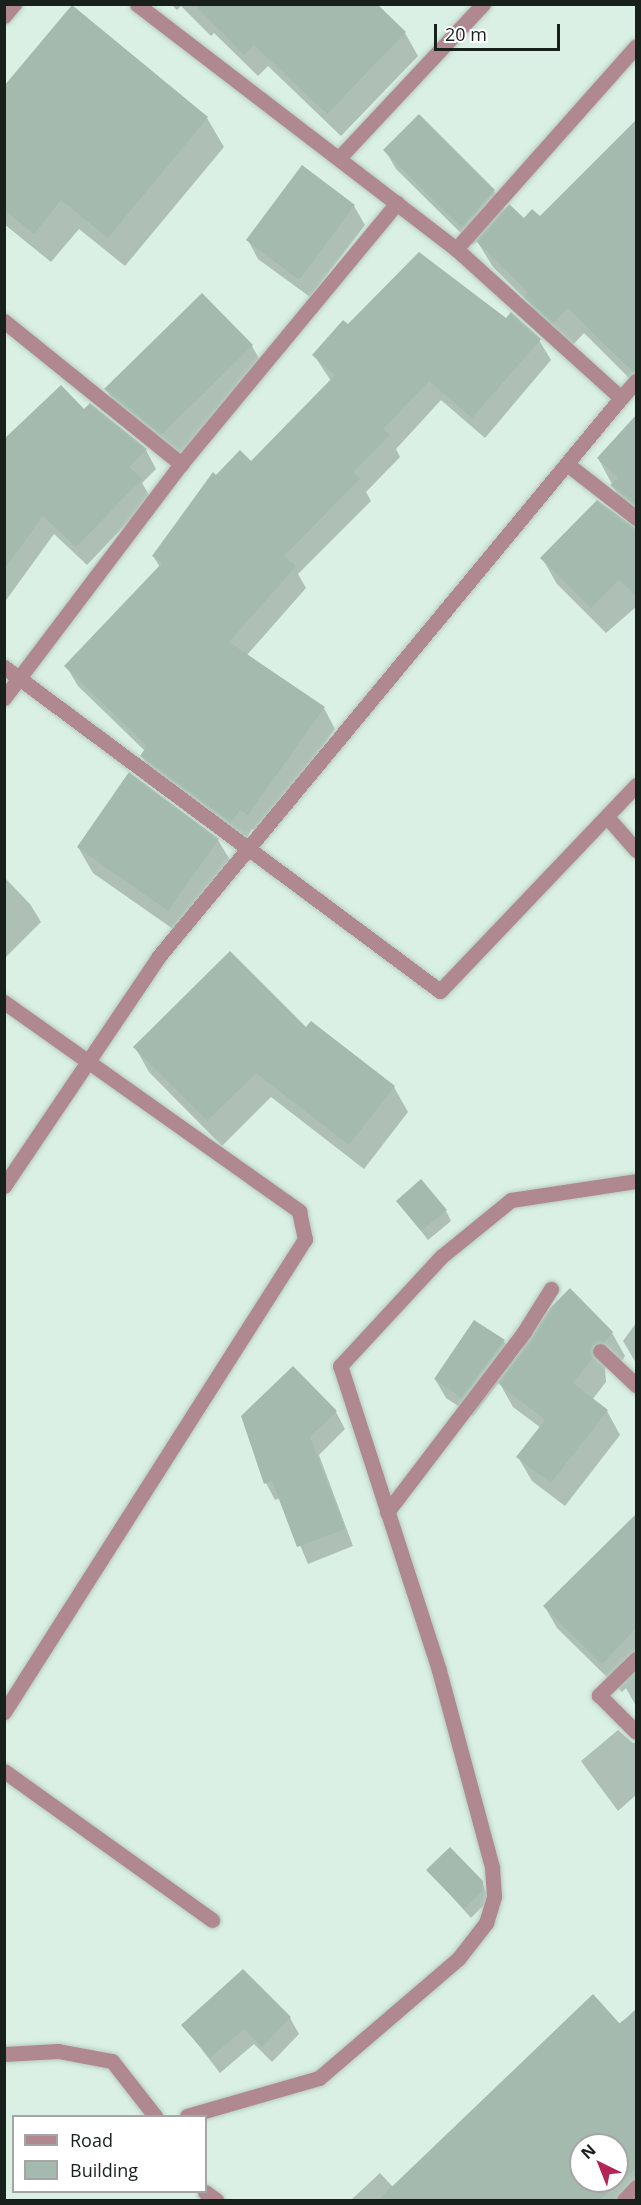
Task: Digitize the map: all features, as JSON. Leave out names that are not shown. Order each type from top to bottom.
[{"type":"street","points":[[4,16],[14,4]]},
{"type":"street","points":[[137,4],[456,249],[621,399]]},
{"type":"street","points":[[339,158],[483,4]]},
{"type":"street","points":[[456,249],[636,46]]},
{"type":"street","points":[[4,698],[11,672],[398,203]]},
{"type":"street","points":[[4,321],[181,464]]},
{"type":"street","points":[[4,1186],[159,956],[247,846],[636,381]]},
{"type":"street","points":[[567,464],[636,518]]},
{"type":"street","points":[[11,672],[440,991],[608,818],[636,785]]},
{"type":"street","points":[[608,818],[636,850]]},
{"type":"street","points":[[4,1002],[299,1211],[305,1239],[4,1712]]},
{"type":"street","points":[[190,2115],[319,2078],[458,1959],[486,1923],[494,1896],[492,1867],[439,1670],[340,1366],[442,1256],[511,1200],[636,1181]]},
{"type":"street","points":[[387,1512],[524,1332],[551,1289]]},
{"type":"street","points":[[600,1351],[636,1385]]},
{"type":"street","points":[[636,1659],[599,1695],[636,1732]]},
{"type":"street","points":[[4,1771],[212,1920]]},
{"type":"street","points":[[4,2054],[58,2051],[112,2061],[154,2115]]},
{"type":"street","points":[[624,2200],[636,2187]]},
{"type":"building","points":[[194,4],[377,4],[406,32],[327,114],[254,45],[244,55]]},
{"type":"building","points":[[72,5],[208,117],[108,238],[61,200],[34,234],[4,210],[4,86]]},
{"type":"building","points":[[419,114],[495,190],[462,228],[383,150]]},
{"type":"building","points":[[636,120],[636,371],[633,372],[568,308],[553,324],[524,297],[528,292],[476,241],[509,204],[524,218],[532,209],[540,216]]},
{"type":"building","points":[[302,165],[355,205],[299,280],[246,240]]},
{"type":"building","points":[[419,252],[506,318],[511,312],[541,339],[472,418],[429,381],[383,429],[390,435],[353,472],[360,479],[284,556],[296,566],[229,642],[325,707],[248,815],[240,810],[231,823],[140,756],[147,746],[64,666],[162,563],[152,556],[213,472],[216,475],[240,450],[251,461],[335,375],[312,355],[343,320],[348,324]]},
{"type":"building","points":[[202,293],[253,345],[161,435],[104,389]]},
{"type":"building","points":[[61,385],[84,409],[90,403],[147,449],[129,467],[142,479],[76,547],[43,516],[4,570],[4,439]]},
{"type":"building","points":[[636,415],[636,506],[610,485],[618,478],[597,458]]},
{"type":"building","points":[[597,500],[636,528],[636,595],[619,580],[591,608],[540,558]]},
{"type":"building","points":[[129,772],[219,839],[168,911],[77,847]]},
{"type":"building","points":[[230,951],[306,1027],[311,1021],[395,1086],[349,1145],[256,1073],[207,1121],[133,1047]]},
{"type":"building","points":[[421,1179],[447,1210],[421,1231],[396,1201]]},
{"type":"building","points":[[570,1288],[613,1332],[604,1343],[593,1345],[593,1358],[573,1383],[608,1410],[551,1483],[516,1457],[545,1420],[498,1383],[551,1307]]},
{"type":"building","points":[[474,1320],[505,1340],[462,1398],[434,1379]]},
{"type":"building","points":[[293,1366],[337,1411],[310,1437],[345,1529],[297,1547],[272,1481],[264,1484],[241,1416]]},
{"type":"building","points":[[636,1514],[636,1628],[602,1664],[543,1606]]},
{"type":"building","points":[[450,1847],[483,1881],[484,1890],[464,1909],[426,1870]]},
{"type":"building","points":[[243,1969],[291,2017],[262,2047],[244,2029],[210,2058],[181,2025]]},
{"type":"building","points":[[593,1994],[620,2024],[636,2009],[636,2168],[629,2174],[629,2133],[569,2133],[569,2193],[608,2193],[600,2200],[378,2200]]}]
